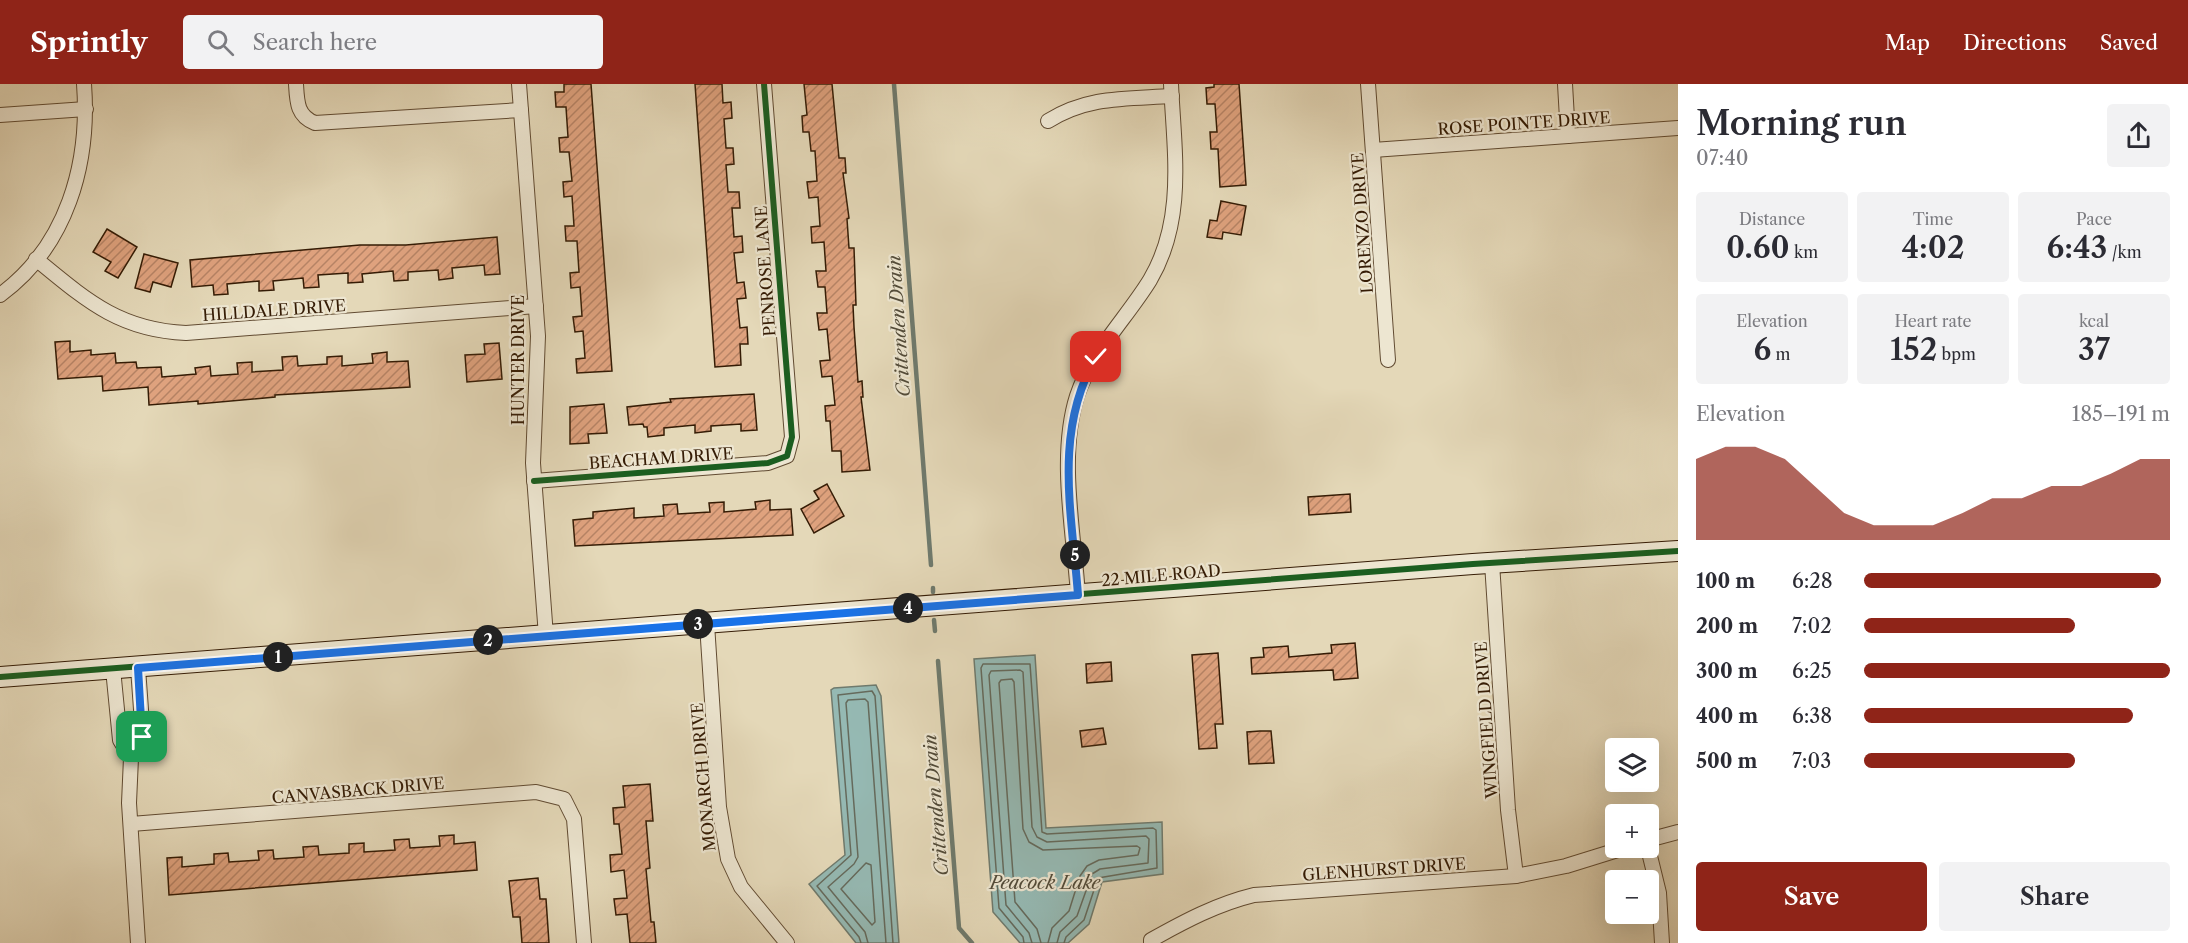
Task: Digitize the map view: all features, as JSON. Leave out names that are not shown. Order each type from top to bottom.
[{"type":"street","points":[[0,295],[36,259],[61,222],[78,180],[85,139],[84,84]]},
{"type":"street","points":[[296,84],[299,110],[305,119],[326,123],[521,110]]},
{"type":"street","name":"HUNTER DRIVE","points":[[519,84],[536,306],[534,481],[546,636]]},
{"type":"street","name":"PENROSE LANE","points":[[764,84],[792,437],[787,456]]},
{"type":"street","name":"LORENZO DRIVE","points":[[1368,84],[1388,360]]},
{"type":"street","points":[[1565,84],[1568,136]]},
{"type":"street","points":[[1048,121],[1067,109],[1100,100],[1171,90],[1176,183],[1173,217],[1167,239],[1149,281],[1111,333],[1086,375],[1072,417],[1068,462],[1078,595]]},
{"type":"street","points":[[0,115],[86,109]]},
{"type":"street","name":"ROSE POINTE DRIVE","points":[[1373,150],[1678,128]]},
{"type":"street","name":"HILLDALE DRIVE","points":[[36,259],[105,313],[124,322],[165,332],[186,333],[536,306]]},
{"type":"street","name":"BEACHAM DRIVE","points":[[534,481],[768,464],[787,456]]},
{"type":"street","name":"22 MILE ROAD","points":[[0,677],[1492,563],[1678,551]]},
{"type":"street","name":"WINGFIELD DRIVE","points":[[1492,563],[1508,810],[1516,876]]},
{"type":"street","name":"MONARCH DRIVE","points":[[708,624],[719,807],[728,859],[741,887],[787,943]]},
{"type":"street","points":[[138,668],[142,737],[131,758],[131,824],[138,943]]},
{"type":"street","points":[[113,669],[120,740],[131,758]]},
{"type":"street","name":"CANVASBACK DRIVE","points":[[131,824],[536,792],[564,799],[574,819],[584,943]]},
{"type":"street","points":[[1659,837],[1678,832]]},
{"type":"street","name":"GLENHURST DRIVE","points":[[1151,941],[1226,902],[1254,895],[1516,876],[1566,866],[1605,854]]},
{"type":"street","points":[[1650,858],[1659,893],[1662,943]]},
{"type":"water","name":"Peacock Lake","points":[[1035,655],[1046,828],[1162,822],[1163,874],[1102,882],[1089,924],[1068,943],[1020,943],[993,912],[974,659]]},
{"type":"water","points":[[876,685],[881,696],[899,943],[856,943],[809,884],[845,855],[831,690]]},
{"type":"building","points":[[564,84],[591,84],[612,371],[577,373],[576,359],[585,358],[583,331],[575,332],[573,317],[582,316],[580,287],[571,288],[570,273],[579,272],[577,241],[566,241],[565,226],[574,226],[572,196],[564,197],[563,182],[572,181],[569,152],[560,152],[559,138],[568,137],[566,107],[556,107],[555,92],[564,92]]},
{"type":"building","points":[[695,84],[722,84],[723,103],[731,102],[732,118],[724,119],[726,148],[733,148],[734,164],[726,165],[728,192],[739,192],[740,208],[732,208],[734,237],[742,236],[743,252],[734,253],[737,283],[744,282],[746,298],[737,299],[740,328],[747,327],[748,344],[740,344],[741,365],[715,367]]},
{"type":"building","points":[[804,84],[832,84],[839,158],[845,158],[846,173],[843,173],[849,218],[847,219],[849,248],[854,248],[856,305],[853,305],[858,382],[862,381],[863,397],[861,397],[870,470],[842,472],[841,451],[832,451],[830,421],[826,421],[825,406],[835,405],[832,376],[822,377],[820,361],[830,360],[827,329],[819,330],[817,313],[827,313],[825,287],[818,287],[816,271],[826,271],[824,242],[812,243],[811,227],[820,226],[818,197],[809,198],[807,182],[817,181],[815,151],[811,151],[809,132],[803,132],[802,116],[807,115]]},
{"type":"building","points":[[1214,84],[1239,84],[1246,185],[1220,187],[1218,149],[1211,149],[1210,132],[1217,132],[1215,104],[1207,104],[1206,88],[1214,87]]},
{"type":"building","points":[[1221,201],[1246,206],[1241,235],[1223,232],[1222,239],[1207,237],[1210,220],[1217,221]]},
{"type":"building","points":[[107,229],[137,247],[118,278],[105,271],[111,262],[93,252]]},
{"type":"building","points":[[497,237],[500,274],[485,275],[484,265],[452,268],[453,278],[439,280],[438,270],[408,272],[408,280],[394,281],[393,271],[362,274],[363,282],[348,283],[348,273],[318,275],[319,287],[304,288],[303,278],[273,281],[274,290],[259,291],[259,281],[227,284],[228,294],[214,295],[213,285],[192,287],[190,260],[360,245],[406,245]]},
{"type":"building","points":[[144,254],[178,263],[171,287],[153,282],[150,292],[135,288]]},
{"type":"building","points":[[70,341],[70,352],[91,350],[91,355],[115,353],[116,363],[136,362],[137,368],[161,367],[162,377],[196,374],[195,368],[210,366],[211,376],[238,374],[237,363],[252,362],[252,372],[283,370],[282,357],[297,356],[298,366],[327,364],[327,357],[342,356],[342,366],[373,363],[372,354],[387,352],[387,362],[408,361],[410,387],[275,395],[275,397],[198,404],[198,401],[149,405],[148,387],[103,391],[102,376],[58,379],[55,342]]},
{"type":"building","points":[[499,343],[502,379],[467,382],[465,355],[485,354],[484,344]]},
{"type":"building","points":[[754,394],[757,430],[741,431],[741,424],[711,426],[711,431],[695,433],[695,425],[664,428],[664,435],[648,437],[647,427],[643,424],[629,425],[627,407],[671,402],[670,399]]},
{"type":"building","points":[[604,404],[607,433],[588,434],[589,443],[570,444],[570,407]]},
{"type":"building","points":[[827,484],[844,516],[814,533],[801,509],[819,499],[814,491]]},
{"type":"building","points":[[1350,494],[1351,512],[1309,515],[1308,497]]},
{"type":"building","points":[[770,500],[770,510],[791,509],[793,535],[575,546],[573,520],[593,518],[593,512],[634,508],[634,518],[664,516],[663,505],[677,504],[678,514],[710,512],[709,503],[724,502],[724,512],[756,509],[755,502]]},
{"type":"building","points":[[1355,643],[1358,678],[1334,680],[1333,670],[1252,674],[1251,658],[1264,657],[1263,648],[1288,646],[1289,657],[1332,653],[1331,645]]},
{"type":"building","points":[[1218,653],[1223,724],[1215,724],[1217,748],[1199,749],[1192,655]]},
{"type":"building","points":[[1111,662],[1112,681],[1087,683],[1086,664]]},
{"type":"building","points":[[1103,728],[1106,744],[1082,747],[1080,731]]},
{"type":"building","points":[[1271,731],[1274,763],[1249,764],[1247,732]]},
{"type":"building","points":[[650,784],[653,821],[646,821],[650,868],[646,869],[651,922],[654,922],[656,943],[630,943],[627,914],[616,915],[614,899],[627,898],[624,870],[611,872],[610,855],[622,854],[619,824],[614,824],[613,808],[625,807],[623,786]]},
{"type":"building","points":[[454,835],[454,844],[475,842],[477,870],[169,895],[167,858],[182,857],[182,867],[214,864],[214,854],[228,853],[229,862],[259,860],[258,851],[273,850],[274,859],[304,857],[303,847],[318,846],[319,855],[349,853],[349,844],[364,843],[364,852],[395,850],[394,840],[409,839],[410,848],[440,846],[439,836]]},
{"type":"building","points":[[538,878],[540,899],[546,899],[549,943],[522,943],[520,917],[513,917],[509,881]]},
{"type":"waterway","name":"Crittenden Drain","points":[[894,84],[931,565]]},
{"type":"waterway","name":"Crittenden Drain","points":[[934,620],[935,631]]},
{"type":"waterway","name":"Crittenden Drain","points":[[938,661],[959,928],[972,943]]},
{"type":"cycle path","points":[[534,481],[768,463],[787,456],[792,437],[764,84]]},
{"type":"cycle path","points":[[0,677],[1473,564],[1678,551]]},
{"type":"route","points":[[142,737],[138,668],[1078,595],[1068,440],[1078,395],[1096,357]]}]
